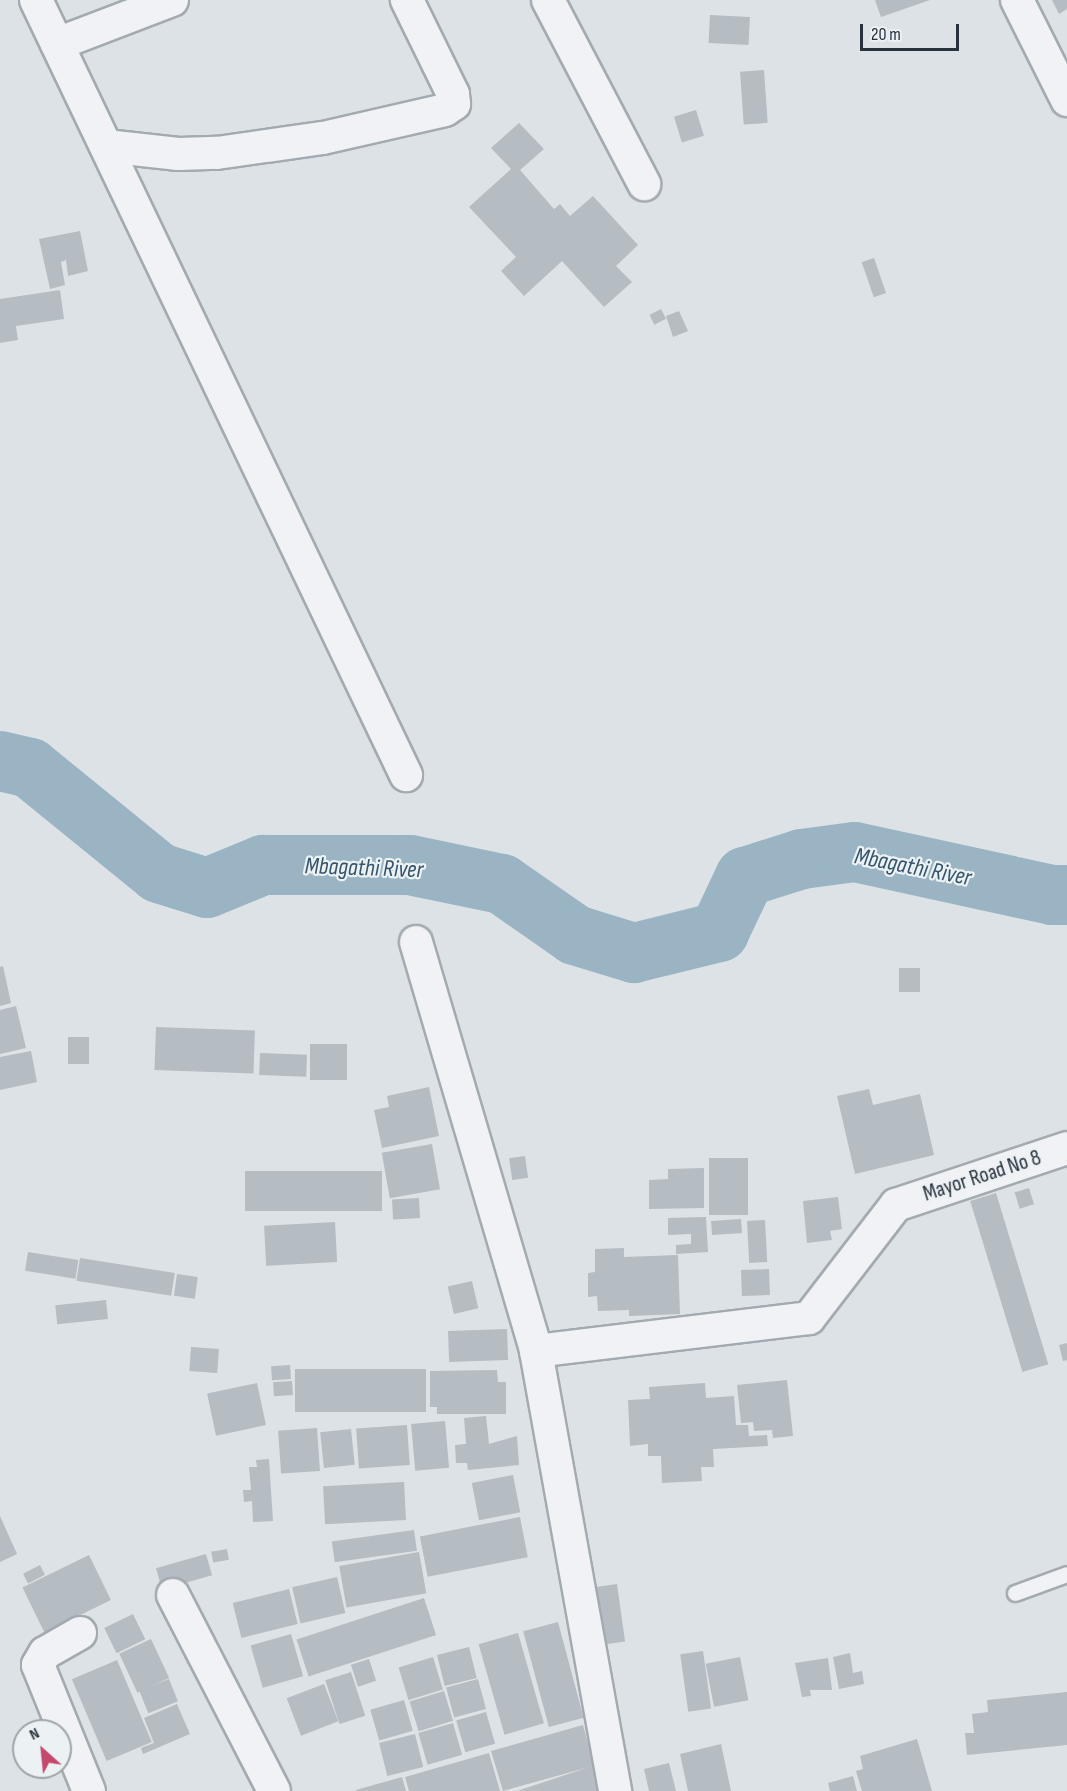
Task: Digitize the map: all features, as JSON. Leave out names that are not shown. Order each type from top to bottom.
[{"type":"street","points":[[36,0],[406,775]]},
{"type":"street","points":[[57,44],[172,0]]},
{"type":"street","points":[[106,146],[178,154],[217,153],[323,138],[446,110],[454,104],[453,94],[407,0]]},
{"type":"street","points":[[548,0],[644,184]]},
{"type":"street","points":[[1017,0],[1067,100]]},
{"type":"street","points":[[416,942],[536,1351],[615,1791]]},
{"type":"street","name":"Mayor Road No 8","points":[[536,1351],[809,1318],[896,1204],[1067,1148]]},
{"type":"street","points":[[173,1595],[274,1791]]},
{"type":"street","points":[[80,1633],[45,1653],[38,1665],[89,1791]]},
{"type":"lane","points":[[1015,1593],[1067,1574]]},
{"type":"building","points":[[875,0],[930,0],[881,17]]},
{"type":"building","points":[[1052,0],[1067,0],[1067,9],[1059,14]]},
{"type":"building","points":[[710,15],[750,17],[748,45],[709,43]]},
{"type":"building","points":[[764,70],[768,123],[744,125],[740,72]]},
{"type":"building","points":[[696,110],[704,136],[682,143],[674,117]]},
{"type":"building","points":[[519,123],[544,149],[520,170],[554,209],[560,204],[570,216],[593,196],[638,245],[616,266],[632,282],[604,307],[562,261],[524,296],[501,271],[516,257],[469,207],[511,169],[491,148]]},
{"type":"building","points":[[80,231],[88,271],[68,276],[66,260],[61,262],[65,285],[50,289],[39,239]]},
{"type":"building","points":[[874,258],[886,293],[874,297],[862,262]]},
{"type":"building","points":[[60,290],[64,319],[16,326],[18,340],[0,343],[0,299]]},
{"type":"building","points":[[661,309],[666,319],[654,325],[649,315]]},
{"type":"building","points":[[679,311],[688,331],[673,337],[666,316]]},
{"type":"building","points":[[3,966],[11,1003],[0,1006],[0,967]]},
{"type":"building","points":[[899,968],[920,968],[920,992],[899,992]]},
{"type":"building","points":[[16,1006],[26,1048],[0,1054],[0,1010]]},
{"type":"building","points":[[156,1027],[255,1030],[253,1073],[154,1070]]},
{"type":"building","points":[[68,1037],[89,1037],[89,1064],[68,1064]]},
{"type":"building","points":[[310,1044],[347,1044],[347,1080],[310,1080]]},
{"type":"building","points":[[31,1051],[37,1082],[0,1090],[0,1057]]},
{"type":"building","points":[[260,1053],[307,1055],[306,1077],[259,1075]]},
{"type":"building","points":[[429,1087],[439,1136],[382,1148],[374,1110],[389,1107],[387,1096]]},
{"type":"building","points":[[869,1089],[873,1105],[920,1094],[934,1155],[855,1174],[837,1096]]},
{"type":"building","points":[[432,1144],[440,1189],[390,1198],[382,1153]]},
{"type":"building","points":[[525,1156],[528,1178],[512,1180],[509,1158]]},
{"type":"building","points":[[709,1158],[748,1158],[748,1215],[709,1215]]},
{"type":"building","points":[[704,1168],[704,1208],[649,1209],[649,1180],[668,1179],[668,1169]]},
{"type":"building","points":[[245,1171],[382,1171],[382,1211],[245,1211]]},
{"type":"building","points":[[1029,1188],[1034,1204],[1020,1209],[1015,1192]]},
{"type":"building","points":[[996,1193],[1048,1364],[1023,1372],[970,1201]]},
{"type":"building","points":[[838,1197],[842,1229],[830,1231],[832,1240],[807,1243],[803,1201]]},
{"type":"building","points":[[419,1198],[420,1218],[393,1219],[392,1199]]},
{"type":"building","points":[[706,1217],[708,1252],[676,1254],[676,1245],[691,1244],[691,1234],[668,1235],[668,1218]]},
{"type":"building","points":[[741,1219],[742,1233],[712,1235],[711,1221]]},
{"type":"building","points":[[765,1220],[767,1262],[749,1263],[747,1221]]},
{"type":"building","points":[[335,1222],[337,1262],[266,1266],[264,1226]]},
{"type":"building","points":[[624,1248],[624,1257],[678,1255],[680,1314],[629,1316],[629,1310],[598,1311],[597,1296],[588,1297],[588,1273],[595,1272],[595,1249]]},
{"type":"building","points":[[28,1252],[78,1260],[75,1279],[25,1271]]},
{"type":"building","points":[[80,1258],[175,1273],[171,1296],[76,1281]]},
{"type":"building","points":[[769,1269],[770,1295],[742,1296],[741,1270]]},
{"type":"building","points":[[177,1274],[198,1277],[195,1299],[174,1296]]},
{"type":"building","points":[[472,1281],[478,1308],[454,1314],[448,1287]]},
{"type":"building","points":[[106,1300],[108,1319],[57,1324],[55,1305]]},
{"type":"building","points":[[507,1329],[508,1360],[449,1362],[448,1331]]},
{"type":"building","points":[[1067,1343],[1067,1360],[1063,1361],[1059,1345]]},
{"type":"building","points":[[191,1347],[219,1349],[217,1373],[189,1371]]},
{"type":"building","points":[[290,1365],[291,1379],[272,1380],[271,1366]]},
{"type":"building","points":[[295,1369],[426,1369],[426,1412],[295,1412]]},
{"type":"building","points":[[497,1370],[498,1382],[506,1382],[506,1414],[437,1414],[437,1407],[430,1407],[430,1371]]},
{"type":"building","points":[[787,1380],[793,1436],[773,1438],[772,1430],[754,1431],[753,1422],[741,1423],[737,1385]]},
{"type":"building","points":[[292,1381],[293,1395],[274,1396],[273,1382]]},
{"type":"building","points":[[257,1383],[266,1425],[216,1436],[207,1394]]},
{"type":"building","points":[[705,1383],[706,1398],[734,1396],[736,1425],[748,1425],[749,1436],[767,1435],[768,1446],[713,1449],[714,1467],[701,1467],[702,1481],[662,1483],[661,1456],[648,1456],[648,1444],[630,1446],[628,1400],[650,1399],[649,1387]]},
{"type":"building","points":[[486,1416],[489,1444],[517,1436],[519,1465],[468,1470],[467,1463],[456,1463],[455,1445],[466,1444],[464,1418]]},
{"type":"building","points":[[445,1421],[449,1468],[415,1471],[411,1424]]},
{"type":"building","points":[[407,1425],[410,1465],[359,1468],[356,1429]]},
{"type":"building","points":[[317,1428],[320,1471],[281,1474],[278,1431]]},
{"type":"building","points":[[351,1429],[355,1465],[324,1468],[320,1432]]},
{"type":"building","points":[[269,1459],[273,1521],[253,1522],[252,1501],[244,1502],[243,1490],[251,1490],[249,1467],[257,1467],[256,1460]]},
{"type":"building","points":[[513,1475],[520,1512],[479,1520],[472,1483]]},
{"type":"building","points":[[404,1482],[406,1520],[325,1524],[323,1486]]},
{"type":"building","points":[[0,1516],[17,1554],[0,1562]]},
{"type":"building","points":[[520,1517],[528,1557],[428,1577],[420,1536]]},
{"type":"building","points":[[414,1530],[417,1551],[335,1562],[332,1542]]},
{"type":"building","points":[[227,1549],[229,1560],[213,1563],[211,1552]]},
{"type":"building","points":[[419,1552],[426,1593],[347,1607],[339,1566]]},
{"type":"building","points":[[206,1554],[212,1575],[162,1589],[156,1568]]},
{"type":"building","points":[[89,1555],[111,1600],[44,1632],[22,1587]]},
{"type":"building","points":[[40,1565],[45,1575],[28,1583],[23,1574]]},
{"type":"building","points":[[337,1577],[345,1613],[301,1623],[292,1587]]},
{"type":"building","points":[[617,1584],[625,1641],[593,1646],[585,1588]]},
{"type":"building","points":[[289,1589],[298,1624],[241,1638],[233,1603]]},
{"type":"building","points":[[424,1598],[436,1635],[309,1676],[297,1639]]},
{"type":"building","points":[[133,1614],[145,1639],[117,1653],[104,1628]]},
{"type":"building","points":[[558,1622],[584,1718],[549,1727],[523,1631]]},
{"type":"building","points":[[518,1633],[544,1723],[504,1735],[479,1644]]},
{"type":"building","points":[[291,1634],[303,1676],[263,1688],[251,1646]]},
{"type":"building","points":[[151,1639],[169,1678],[137,1693],[119,1654]]},
{"type":"building","points":[[469,1647],[477,1678],[445,1686],[437,1655]]},
{"type":"building","points":[[703,1651],[711,1708],[688,1712],[680,1654]]},
{"type":"building","points":[[850,1653],[853,1673],[862,1671],[864,1684],[839,1689],[833,1657]]},
{"type":"building","points":[[433,1657],[443,1690],[409,1700],[399,1668]]},
{"type":"building","points":[[740,1657],[748,1700],[714,1707],[706,1664]]},
{"type":"building","points":[[828,1658],[832,1690],[810,1690],[811,1696],[802,1697],[795,1663]]},
{"type":"building","points":[[369,1659],[376,1681],[358,1687],[351,1665]]},
{"type":"building","points":[[117,1660],[152,1742],[107,1761],[72,1679]]},
{"type":"building","points":[[351,1672],[365,1716],[340,1724],[325,1680]]},
{"type":"building","points":[[169,1679],[178,1701],[148,1713],[139,1691]]},
{"type":"building","points":[[478,1679],[486,1709],[454,1717],[446,1688]]},
{"type":"building","points":[[324,1684],[338,1721],[301,1736],[287,1698]]},
{"type":"building","points":[[444,1691],[453,1721],[419,1731],[410,1702]]},
{"type":"building","points":[[1067,1692],[1067,1745],[967,1755],[965,1733],[974,1733],[972,1714],[988,1712],[987,1700]]},
{"type":"building","points":[[404,1700],[413,1731],[379,1740],[370,1710]]},
{"type":"building","points":[[177,1704],[190,1734],[143,1754],[141,1748],[154,1743],[144,1718]]},
{"type":"building","points":[[486,1712],[495,1744],[465,1752],[456,1721]]},
{"type":"building","points":[[453,1723],[462,1755],[427,1765],[418,1733]]},
{"type":"building","points":[[583,1725],[601,1791],[517,1791],[589,1767],[503,1791],[491,1751]]},
{"type":"building","points":[[415,1734],[423,1767],[387,1776],[379,1743]]},
{"type":"building","points":[[917,1739],[932,1791],[862,1791],[856,1771],[863,1769],[860,1756]]},
{"type":"building","points":[[721,1744],[731,1791],[688,1791],[680,1754]]},
{"type":"building","points":[[489,1753],[500,1791],[409,1791],[405,1777]]},
{"type":"building","points":[[669,1763],[676,1791],[649,1791],[644,1769]]},
{"type":"building","points":[[853,1776],[857,1791],[830,1791],[828,1783]]},
{"type":"building","points":[[402,1777],[406,1791],[356,1791],[356,1790]]},
{"type":"waterway","name":"Mbagathi River","points":[[0,761],[30,768],[159,873],[207,888],[263,865],[410,865],[502,884],[575,935],[634,953],[719,932],[745,877],[802,859],[855,852],[1052,895],[1067,895]]}]
